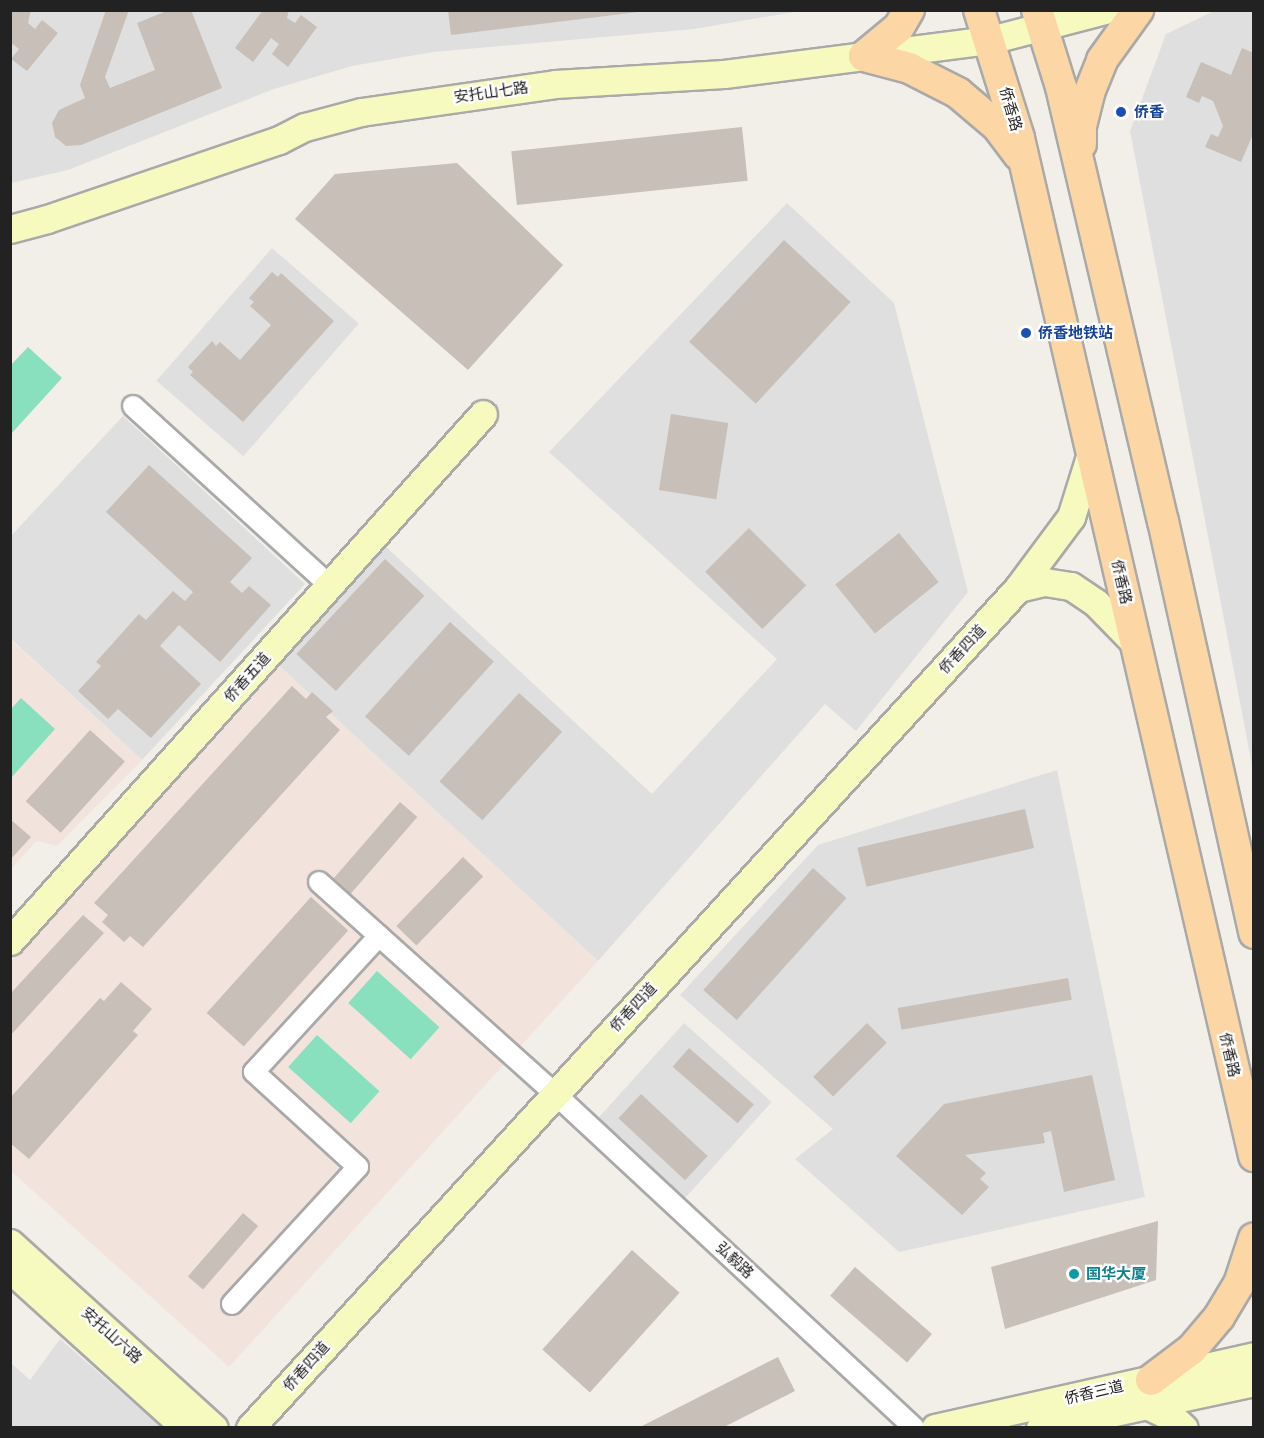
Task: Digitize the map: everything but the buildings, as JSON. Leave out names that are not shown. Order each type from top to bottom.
[{"type":"main road","points":[[864,56],[899,27],[909,10]]},
{"type":"main road","name":"侨香路","points":[[979,10],[990,40],[1026,166],[1254,1156]]},
{"type":"main road","points":[[1081,171],[1081,126],[1089,93],[1102,60],[1138,10]]},
{"type":"main road","points":[[1047,16],[1163,521],[1254,933]]},
{"type":"main road","points":[[864,56],[909,68],[958,93],[997,126],[1026,166]]},
{"type":"main road","points":[[1149,1392],[1192,1349],[1219,1317],[1239,1284],[1254,1238]]},
{"type":"street","name":"安托山七路","points":[[10,229],[47,219],[279,140],[305,127],[361,112],[555,84],[724,74],[990,40],[1047,16],[1105,10]]},
{"type":"street","points":[[133,406],[328,585]]},
{"type":"street","name":"侨香五道","points":[[10,941],[483,414]]},
{"type":"street","name":"侨香四道","points":[[250,1428],[1018,588],[1071,517],[1092,450]]},
{"type":"street","points":[[1018,588],[1045,582],[1071,586],[1090,598],[1136,644]]},
{"type":"street","name":"弘毅路","points":[[319,882],[554,1093],[915,1428]]},
{"type":"street","points":[[232,1304],[358,1167],[254,1072],[379,936]]},
{"type":"street","name":"安托山六路","points":[[10,1243],[214,1428]]},
{"type":"street","name":"安托山六路","points":[[10,1269],[186,1428]]},
{"type":"street","name":"侨香三道","points":[[1040,1428],[1254,1356]]},
{"type":"street","name":"侨香三道","points":[[935,1428],[1149,1392],[1254,1382]]},
{"type":"street","points":[[1149,1392],[1184,1428]]},
{"type":"shaded area","points":[[11,11],[800,11],[694,29],[433,52],[352,66],[274,89],[68,170],[11,183]]},
{"type":"shaded area","points":[[1214,11],[1253,11],[1253,770],[1130,131],[1166,34]]},
{"type":"shaded area","points":[[787,203],[894,303],[968,592],[856,731],[825,704],[598,961],[275,662],[384,545],[652,794],[777,659],[549,452]]},
{"type":"shaded area","points":[[272,248],[359,323],[243,456],[157,381]]},
{"type":"shaded area","points":[[123,416],[305,584],[142,760],[11,639],[10,537]]},
{"type":"shaded area","points":[[10,639],[142,760],[57,846],[37,841],[11,869]]},
{"type":"shaded area","points":[[275,662],[598,961],[229,1367],[11,1171],[11,962]]},
{"type":"shaded area","points":[[1057,770],[1145,1197],[899,1252],[795,1159],[833,1129],[680,995],[818,845]]},
{"type":"shaded area","points":[[684,1023],[772,1102],[685,1199],[597,1120]]},
{"type":"shaded area","points":[[60,1339],[161,1427],[11,1427],[11,1363],[30,1380]]},
{"type":"green space","points":[[28,347],[62,378],[11,434],[11,365]]},
{"type":"green space","points":[[21,698],[55,729],[11,778],[11,709]]},
{"type":"green space","points":[[377,971],[439,1027],[411,1059],[348,1003]]},
{"type":"green space","points":[[317,1035],[379,1091],[351,1123],[288,1067]]},
{"type":"place","name":"侨香","points":[[1121,112]]},
{"type":"place","name":"侨香地铁站","points":[[1026,333]]},
{"type":"place","name":"国华大厦","points":[[1074,1274]]}]
